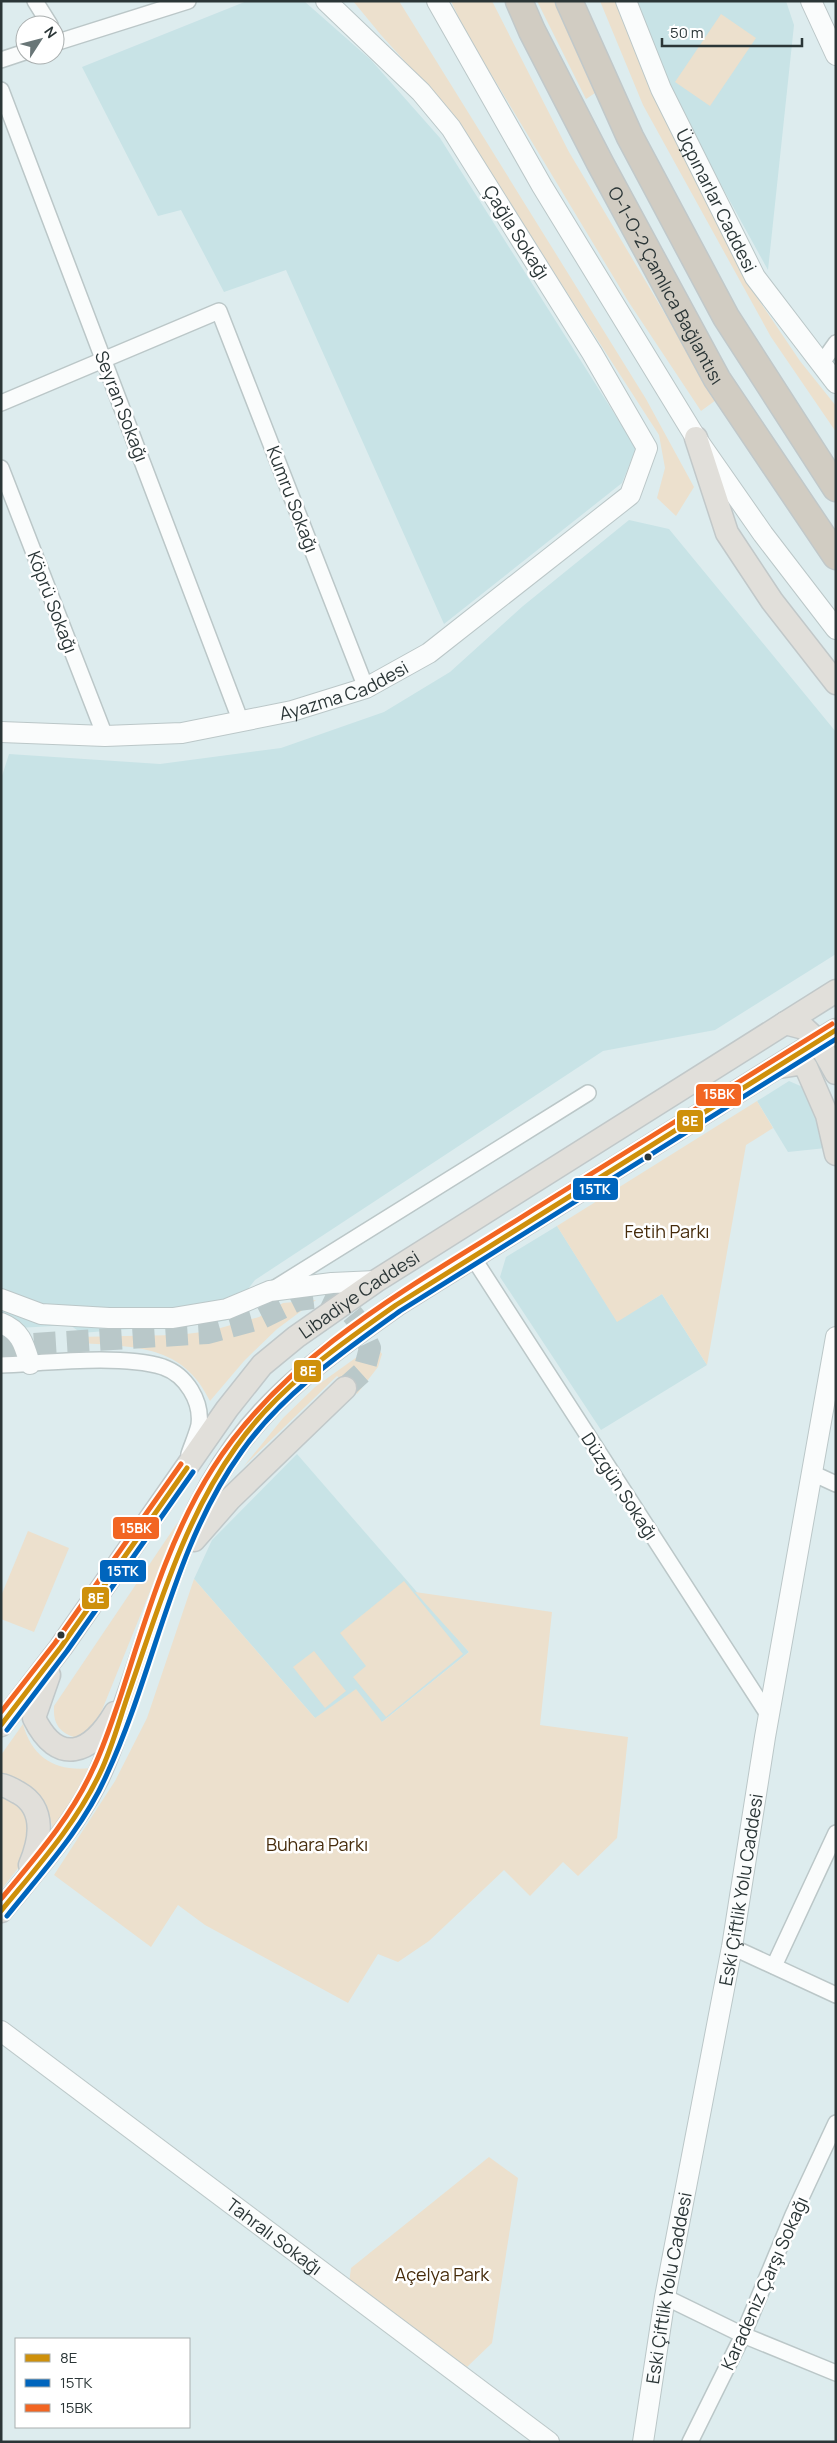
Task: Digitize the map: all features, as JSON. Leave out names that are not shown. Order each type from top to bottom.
[{"type":"highway","name":"O-1-O-2 Çamlıca Bağlantısı","points":[[519,1],[600,163],[717,380],[836,556]]},
{"type":"highway","name":"O-1-O-2 Çamlıca Bağlantısı","points":[[569,1],[630,137],[726,317],[836,488]]},
{"type":"main road","points":[[696,438],[727,533],[772,600],[836,683]]},
{"type":"main road","name":"Libadiye Caddesi","points":[[1,1911],[66,1828],[95,1784],[187,1532],[214,1480],[247,1432],[278,1396],[326,1355],[396,1305],[472,1256],[780,1067],[798,1064],[809,1040],[812,1006],[836,991]]},
{"type":"main road","points":[[809,1040],[836,1072]]},
{"type":"main road","points":[[809,1040],[836,1154]]},
{"type":"main road","name":"Libadiye Caddesi","points":[[1,1725],[61,1647],[226,1409],[262,1365],[296,1337],[376,1281],[809,1040]]},
{"type":"main road","points":[[175,1565],[210,1519],[346,1388]]},
{"type":"main road","points":[[61,1647],[40,1694],[34,1718],[42,1735],[56,1747],[73,1750],[88,1745],[104,1732],[134,1680]]},
{"type":"main road","points":[[1,1785],[27,1798],[40,1821],[38,1846],[21,1887]]},
{"type":"street","points":[[35,1],[44,15]]},
{"type":"street","points":[[65,36],[152,7],[188,1]]},
{"type":"street","name":"Çağla Sokağı","points":[[326,1],[421,92],[451,128],[592,353],[647,448],[630,495]]},
{"type":"street","points":[[347,1],[374,45]]},
{"type":"street","points":[[428,1],[454,34]]},
{"type":"street","points":[[437,1],[454,34],[542,186],[696,438],[763,534],[836,629]]},
{"type":"street","name":"Üçpınarlar Caddesi","points":[[626,1],[661,89],[755,277],[836,383]]},
{"type":"street","points":[[811,2],[836,55]]},
{"type":"street","points":[[1,60],[15,55]]},
{"type":"street","name":"Seyran Sokağı","points":[[1,90],[105,359],[241,722]]},
{"type":"street","name":"Kumru Sokağı","points":[[105,359],[219,311],[366,688]]},
{"type":"street","points":[[821,364],[836,343]]},
{"type":"street","points":[[1,403],[105,359]]},
{"type":"street","name":"Köprü Sokağı","points":[[1,468],[106,736]]},
{"type":"street","name":"Ayazma Caddesi","points":[[1,732],[106,736],[182,733],[292,712],[366,688],[429,652],[630,495]]},
{"type":"street","points":[[1,1299],[41,1314],[150,1319],[207,1314],[228,1309],[270,1292],[588,1094]]},
{"type":"street","name":"Düzgün Sokağı","points":[[472,1256],[769,1716]]},
{"type":"street","points":[[270,1292],[332,1283],[376,1281]]},
{"type":"street","points":[[1,1323],[17,1331],[23,1340],[30,1364]]},
{"type":"street","name":"Eski Çiftlik Yolu Caddesi","points":[[643,2442],[665,2297],[732,1947],[769,1716],[836,1337]]},
{"type":"street","points":[[1,1365],[121,1362],[164,1368],[177,1375],[196,1398],[199,1411],[199,1426],[181,1475]]},
{"type":"street","points":[[812,1473],[836,1484]]},
{"type":"street","points":[[774,1966],[836,1833]]},
{"type":"street","points":[[732,1947],[836,1995]]},
{"type":"street","name":"Tahralı Sokağı","points":[[1,2030],[549,2442]]},
{"type":"street","name":"Karadeniz Çarşı Sokağı","points":[[690,2442],[743,2334],[793,2215],[836,2124]]},
{"type":"street","points":[[665,2297],[743,2334],[836,2374]]},
{"type":"shaded area","points":[[247,1],[304,1],[371,60],[440,138],[636,448],[622,483],[444,624],[286,270],[224,292],[181,210],[158,216],[82,67]]},
{"type":"shaded area","points":[[636,1],[786,1],[794,25],[768,270],[663,80]]},
{"type":"shaded area","points":[[629,520],[669,529],[836,732],[836,954],[715,1030],[603,1051],[255,1280],[244,1294],[243,1317],[218,1322],[81,1333],[70,1325],[1,1329],[1,779],[9,754],[160,764],[281,748],[384,712],[450,672],[523,606]]},
{"type":"shaded area","points":[[789,1081],[805,1088],[826,1127],[826,1148],[788,1152],[757,1101]]},
{"type":"shaded area","points":[[557,1226],[617,1321],[662,1294],[707,1365],[601,1430],[500,1277],[506,1257]]},
{"type":"shaded area","points":[[297,1454],[469,1652],[382,1722],[315,1718],[194,1579],[212,1540]]},
{"type":"green space","points":[[353,1],[399,1],[646,399],[694,487],[676,516],[657,498],[665,468],[659,435],[449,110]]},
{"type":"green space","points":[[451,1],[492,1],[569,152],[716,400],[701,411],[628,301],[465,31]]},
{"type":"green space","points":[[537,1],[555,1],[595,93],[586,99]]},
{"type":"green space","points":[[600,1],[620,1],[746,281],[800,361],[836,406],[836,432],[771,337],[643,105]]},
{"type":"green space","points":[[721,14],[756,38],[710,106],[675,82]]},
{"type":"green space","name":"Fetih Parkı","points":[[757,1101],[773,1128],[746,1145],[707,1365],[662,1294],[617,1322],[557,1226]]},
{"type":"green space","points":[[316,1300],[277,1329],[244,1361],[210,1401],[199,1383],[186,1369],[172,1359],[156,1352],[139,1348],[81,1343],[75,1337],[178,1335],[210,1331],[259,1317],[283,1303]]},
{"type":"green space","points":[[375,1344],[382,1354],[378,1367],[357,1394],[337,1376],[244,1466],[283,1418],[315,1387]]},
{"type":"green space","points":[[178,1522],[96,1725],[77,1738],[66,1734],[56,1723],[54,1706]]},
{"type":"green space","points":[[28,1531],[69,1548],[34,1632],[1,1619],[1,1596]]},
{"type":"green space","name":"Buhara Parkı","points":[[194,1579],[315,1718],[356,1689],[382,1722],[469,1652],[415,1592],[552,1612],[540,1725],[628,1737],[617,1838],[578,1876],[563,1862],[530,1896],[504,1870],[429,1941],[398,1962],[378,1954],[348,2003],[205,1925],[178,1905],[151,1947],[54,1875],[115,1781],[147,1718]]},
{"type":"green space","points":[[404,1581],[463,1654],[386,1717],[353,1677],[366,1666],[340,1633]]},
{"type":"green space","points":[[314,1651],[346,1691],[325,1708],[293,1667]]},
{"type":"green space","points":[[23,1724],[32,1746],[47,1760],[67,1768],[91,1768],[53,1832],[48,1810],[38,1793],[23,1782],[1,1775],[1,1755]]},
{"type":"green space","points":[[1,1797],[11,1797],[22,1808],[30,1821],[26,1858],[1,1890]]},
{"type":"green space","name":"Açelya Park","points":[[489,2157],[518,2178],[492,2343],[467,2367],[349,2283],[351,2268]]},
{"type":"tunnel","points":[[1,1346],[208,1333],[262,1318],[298,1300],[322,1297],[348,1309],[357,1320],[370,1348],[364,1371],[345,1388]]},
{"type":"transit line","name":"15BK","points":[[1,1899],[62,1822],[92,1771],[110,1727],[148,1611],[170,1552],[197,1495],[213,1468],[244,1426],[278,1388],[358,1322],[401,1293],[832,1024]]},
{"type":"transit line","name":"8E","points":[[1,1911],[55,1845],[90,1792],[108,1754],[161,1599],[186,1536],[217,1475],[252,1426],[270,1406],[289,1387],[331,1352],[396,1305],[836,1030]]},
{"type":"transit line","name":"15TK","points":[[7,1916],[62,1848],[98,1793],[124,1734],[181,1568],[198,1527],[218,1488],[242,1451],[276,1410],[336,1358],[400,1311],[836,1039]]},
{"type":"transit line","name":"15BK","points":[[1,1712],[55,1643],[181,1464]]},
{"type":"transit line","name":"8E","points":[[1,1725],[61,1647],[187,1468]]},
{"type":"transit line","name":"15TK","points":[[7,1730],[67,1651],[193,1472]]}]
